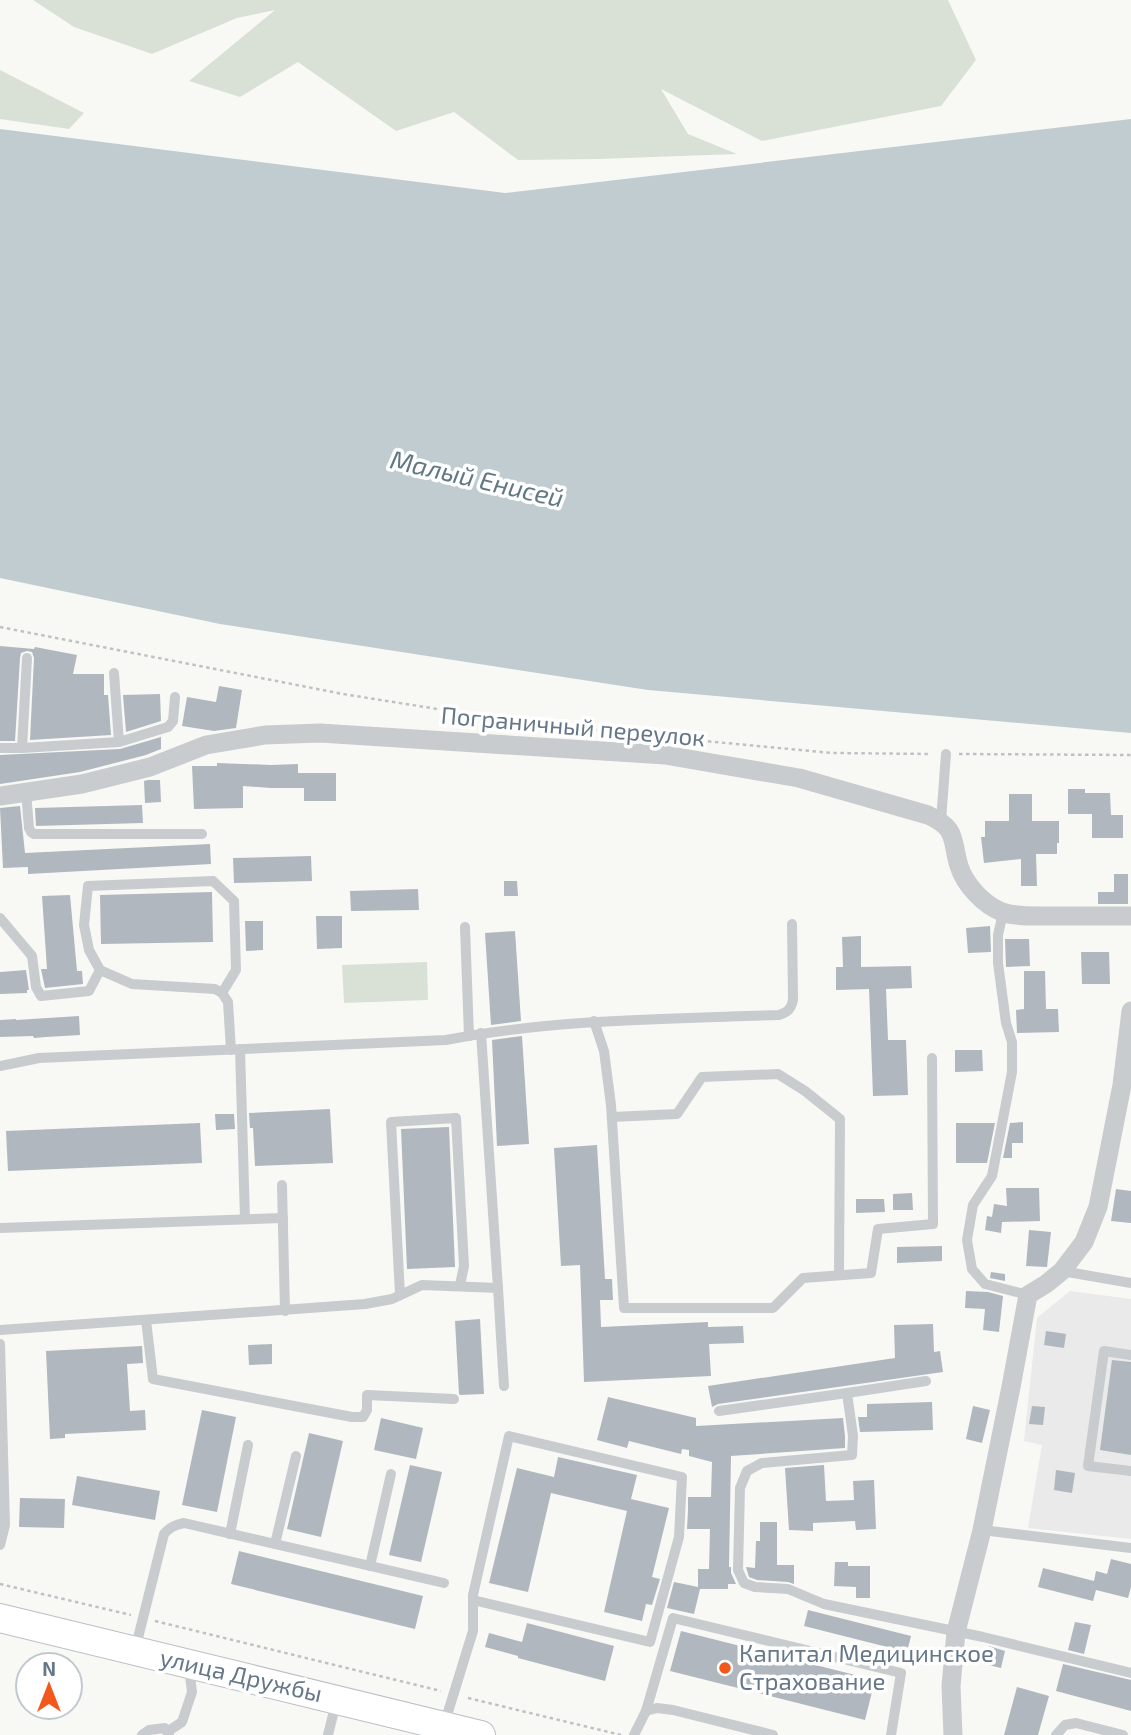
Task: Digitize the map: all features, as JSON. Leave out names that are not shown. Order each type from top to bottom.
[{"type":"main road","name":"улица Дружбы","points":[[0,1618],[481,1735]]},
{"type":"street","name":"Пограничный переулок","points":[[0,796],[82,784],[150,767],[206,745],[265,735],[320,733],[665,755],[799,778],[942,821]]},
{"type":"street","points":[[942,821],[951,832],[966,881],[990,905],[1003,913],[1031,916],[1131,916]]},
{"type":"street","points":[[953,1735],[951,1686],[956,1632],[982,1530],[1028,1295],[1062,1271],[1084,1242],[1098,1207],[1122,1085],[1131,1011]]},
{"type":"lane","points":[[22,748],[27,659]]},
{"type":"lane","points":[[114,673],[119,742]]},
{"type":"lane","points":[[0,748],[119,742],[169,727],[173,721],[175,697]]},
{"type":"lane","points":[[942,821],[946,754]]},
{"type":"lane","points":[[26,792],[29,828],[34,834],[201,834]]},
{"type":"lane","points":[[222,993],[236,970],[234,901],[212,881],[88,886],[84,925],[89,950],[100,970],[132,984],[215,989],[222,993],[228,1002],[236,1049],[245,1219]]},
{"type":"lane","points":[[1003,913],[998,935],[998,963],[1006,1023],[1012,1042],[1012,1072],[992,1176],[973,1205],[967,1240],[972,1269],[985,1284],[1028,1295]]},
{"type":"lane","points":[[0,918],[32,956],[41,996],[89,991],[100,970]]},
{"type":"lane","points":[[0,1066],[39,1058],[446,1040],[481,1033],[594,1021],[779,1015],[786,1013],[793,1000],[792,924]]},
{"type":"lane","points":[[465,927],[469,1036]]},
{"type":"lane","points":[[594,1021],[604,1051],[612,1117],[624,1308],[773,1308],[803,1278],[871,1273],[878,1229],[933,1224],[932,1058]]},
{"type":"lane","points":[[481,1033],[504,1386]]},
{"type":"lane","points":[[612,1117],[677,1114],[702,1077],[778,1074],[805,1091],[840,1119],[839,1275]]},
{"type":"lane","points":[[400,1295],[391,1122],[456,1118],[464,1266],[460,1285]]},
{"type":"lane","points":[[282,1185],[285,1311]]},
{"type":"lane","points":[[0,1228],[283,1218]]},
{"type":"lane","points":[[1062,1271],[1131,1283]]},
{"type":"lane","points":[[0,1330],[365,1304],[392,1299],[422,1285],[498,1288]]},
{"type":"lane","points":[[146,1320],[153,1379],[352,1417],[362,1417],[367,1410],[367,1395],[454,1399]]},
{"type":"lane","points":[[0,1344],[5,1525],[0,1545]]},
{"type":"lane","points":[[1131,1355],[1104,1351],[1088,1466],[1131,1471]]},
{"type":"lane","points":[[719,1411],[926,1381]]},
{"type":"lane","points":[[847,1393],[853,1436],[852,1455],[762,1463],[747,1471],[740,1488],[738,1570],[744,1583],[755,1587],[788,1590],[824,1604],[983,1637],[1131,1673]]},
{"type":"lane","points":[[444,1726],[473,1630],[473,1600],[509,1436],[682,1477],[679,1537],[650,1642],[473,1600]]},
{"type":"lane","points":[[230,1534],[248,1445]]},
{"type":"lane","points":[[275,1544],[296,1456]]},
{"type":"lane","points":[[370,1566],[391,1474]]},
{"type":"lane","points":[[135,1651],[164,1534],[169,1528],[184,1523],[444,1583]]},
{"type":"lane","points":[[982,1530],[1131,1548]]},
{"type":"lane","points":[[634,1735],[646,1711],[673,1618],[901,1673],[891,1735]]},
{"type":"lane","points":[[142,1735],[149,1730],[165,1728],[168,1734],[182,1722],[192,1692],[188,1664]]},
{"type":"lane","points":[[328,1735],[337,1699]]},
{"type":"lane","points":[[646,1711],[657,1708],[673,1710],[773,1735]]},
{"type":"lane","points":[[1056,1735],[1065,1725],[1076,1723],[1123,1735]]},
{"type":"path","points":[[0,627],[343,694],[519,722],[628,733]]},
{"type":"path","points":[[682,739],[832,753],[1131,755]]},
{"type":"path","points":[[0,1584],[621,1735]]},
{"type":"shaded area","points":[[33,0],[948,0],[976,60],[941,106],[762,141],[661,89],[688,134],[737,154],[518,160],[454,112],[396,131],[298,62],[240,97],[189,81],[275,10],[237,18],[152,54],[74,27]]},
{"type":"shaded area","points":[[0,70],[84,113],[69,129],[0,119]]},
{"type":"shaded area","points":[[427,962],[428,1000],[344,1003],[342,965]]},
{"type":"shaded area","points":[[1070,1291],[1131,1299],[1131,1539],[1028,1528],[1042,1445],[1024,1441],[1037,1318]]},
{"type":"water","name":"Малый Енисей","points":[[1131,119],[1131,733],[648,690],[220,624],[0,578],[0,129],[505,193]]},
{"type":"building","points":[[0,646],[35,647],[77,655],[73,674],[104,674],[104,695],[108,695],[111,735],[30,740],[34,658],[32,652],[27,651],[21,653],[20,658],[15,741],[0,741]]},
{"type":"building","points":[[219,686],[242,690],[236,728],[214,731],[182,726],[187,697],[216,702]]},
{"type":"building","points":[[160,694],[161,721],[126,732],[123,695]]},
{"type":"building","points":[[161,737],[161,749],[146,755],[80,772],[0,784],[0,755],[120,749]]},
{"type":"building","points":[[217,763],[298,764],[298,773],[336,773],[336,801],[304,801],[304,788],[243,786],[243,808],[194,809],[192,766],[217,766]]},
{"type":"building","points":[[160,780],[161,802],[145,803],[144,781]]},
{"type":"building","points":[[1068,789],[1085,789],[1085,793],[1110,793],[1111,815],[1123,815],[1123,838],[1092,838],[1092,814],[1068,814]]},
{"type":"building","points":[[1009,794],[1032,794],[1032,821],[1059,821],[1057,854],[1036,854],[1037,886],[1021,886],[1021,859],[984,863],[981,837],[985,837],[985,821],[1009,821]]},
{"type":"building","points":[[142,805],[143,823],[36,826],[35,808]]},
{"type":"building","points":[[20,806],[25,853],[210,844],[211,864],[28,874],[28,867],[3,868],[0,808]]},
{"type":"building","points":[[311,856],[312,881],[234,883],[233,858]]},
{"type":"building","points":[[1114,874],[1128,874],[1128,904],[1098,904],[1098,892],[1114,892]]},
{"type":"building","points":[[504,881],[517,881],[518,896],[504,896]]},
{"type":"building","points":[[418,889],[419,910],[351,911],[350,891]]},
{"type":"building","points":[[212,892],[213,942],[101,944],[100,895]]},
{"type":"building","points":[[70,895],[77,971],[82,971],[83,984],[45,988],[41,969],[47,969],[42,896]]},
{"type":"building","points":[[316,916],[342,916],[342,948],[317,949]]},
{"type":"building","points":[[245,921],[263,921],[263,950],[246,951]]},
{"type":"building","points":[[990,926],[991,952],[968,953],[966,928]]},
{"type":"building","points":[[515,931],[521,1021],[491,1025],[485,933]]},
{"type":"building","points":[[861,936],[861,967],[911,966],[912,988],[886,989],[888,1040],[906,1040],[908,1095],[873,1096],[869,989],[836,990],[836,967],[843,967],[842,937]]},
{"type":"building","points":[[1005,939],[1029,939],[1030,966],[1006,967]]},
{"type":"building","points":[[1081,952],[1109,952],[1110,984],[1082,984]]},
{"type":"building","points":[[26,970],[29,990],[27,993],[0,994],[0,972]]},
{"type":"building","points":[[1024,971],[1045,971],[1046,1009],[1058,1009],[1059,1032],[1017,1033],[1016,1010],[1024,1009]]},
{"type":"building","points":[[79,1016],[80,1035],[0,1037],[0,1020]]},
{"type":"building","points":[[522,1036],[529,1144],[497,1146],[492,1040]]},
{"type":"building","points":[[955,1050],[982,1050],[983,1071],[955,1072]]},
{"type":"building","points":[[330,1109],[333,1163],[255,1166],[253,1128],[250,1128],[249,1113]]},
{"type":"building","points":[[215,1114],[234,1114],[235,1129],[216,1130]]},
{"type":"building","points":[[1023,1122],[1023,1143],[1012,1143],[1012,1158],[1003,1158],[1010,1123]]},
{"type":"building","points":[[200,1123],[202,1163],[8,1171],[6,1131]]},
{"type":"building","points":[[956,1123],[995,1123],[987,1163],[956,1163]]},
{"type":"building","points":[[449,1127],[455,1267],[407,1269],[401,1129]]},
{"type":"building","points":[[597,1145],[605,1279],[612,1279],[613,1300],[600,1300],[601,1327],[708,1322],[708,1327],[743,1326],[744,1343],[709,1344],[711,1376],[584,1382],[580,1265],[561,1266],[554,1148]]},
{"type":"building","points":[[1006,1188],[1039,1188],[1040,1221],[1002,1222],[1001,1233],[985,1230],[987,1216],[992,1217],[994,1204],[1007,1206]]},
{"type":"building","points":[[1116,1189],[1131,1191],[1131,1223],[1111,1221]]},
{"type":"building","points":[[912,1193],[913,1210],[893,1210],[893,1194]]},
{"type":"building","points":[[856,1199],[884,1199],[885,1212],[856,1213]]},
{"type":"building","points":[[1029,1230],[1051,1232],[1047,1267],[1026,1266]]},
{"type":"building","points":[[942,1246],[942,1261],[897,1263],[897,1247]]},
{"type":"building","points":[[991,1272],[1005,1274],[1005,1281],[990,1278]]},
{"type":"building","points":[[966,1291],[1003,1296],[999,1332],[983,1330],[985,1309],[965,1308]]},
{"type":"building","points":[[480,1319],[484,1394],[460,1395],[455,1321]]},
{"type":"building","points":[[933,1324],[934,1352],[940,1351],[943,1372],[712,1407],[708,1386],[895,1358],[894,1325]]},
{"type":"building","points":[[1046,1331],[1066,1334],[1064,1348],[1044,1345]]},
{"type":"building","points":[[272,1344],[272,1364],[249,1365],[248,1345]]},
{"type":"building","points":[[142,1346],[143,1363],[127,1364],[130,1411],[145,1410],[146,1430],[65,1434],[65,1438],[50,1439],[46,1351]]},
{"type":"building","points":[[1112,1360],[1131,1362],[1131,1455],[1100,1450]]},
{"type":"building","points":[[608,1397],[696,1418],[696,1426],[843,1418],[845,1448],[731,1456],[729,1567],[736,1584],[728,1584],[728,1589],[700,1589],[694,1614],[667,1608],[674,1582],[698,1587],[698,1569],[709,1569],[710,1529],[687,1529],[688,1497],[711,1497],[712,1462],[689,1456],[689,1450],[682,1449],[681,1454],[629,1441],[627,1448],[597,1440]]},
{"type":"building","points":[[932,1402],[933,1430],[860,1432],[858,1417],[867,1417],[867,1404]]},
{"type":"building","points":[[973,1406],[990,1410],[982,1443],[966,1439]]},
{"type":"building","points":[[1032,1406],[1045,1407],[1043,1425],[1029,1424]]},
{"type":"building","points":[[202,1410],[236,1417],[217,1512],[182,1505]]},
{"type":"building","points":[[381,1418],[423,1428],[416,1459],[374,1450]]},
{"type":"building","points":[[309,1433],[343,1441],[321,1537],[287,1529]]},
{"type":"building","points":[[558,1457],[637,1475],[631,1499],[669,1508],[652,1577],[660,1579],[652,1605],[646,1604],[642,1621],[604,1612],[627,1511],[551,1493],[528,1592],[489,1583],[517,1468],[554,1477]]},
{"type":"building","points":[[410,1465],[442,1472],[421,1562],[389,1555]]},
{"type":"building","points":[[824,1465],[826,1501],[854,1500],[853,1481],[874,1480],[876,1529],[856,1530],[855,1521],[813,1523],[813,1531],[789,1530],[785,1468]]},
{"type":"building","points":[[1056,1470],[1075,1473],[1072,1493],[1054,1490]]},
{"type":"building","points":[[77,1476],[160,1491],[155,1520],[72,1505]]},
{"type":"building","points":[[20,1498],[65,1499],[64,1528],[19,1527]]},
{"type":"building","points":[[760,1522],[777,1522],[777,1565],[794,1565],[794,1584],[749,1577],[746,1567],[755,1568]]},
{"type":"building","points":[[239,1551],[423,1596],[415,1629],[231,1584]]},
{"type":"building","points":[[1111,1559],[1131,1564],[1128,1598],[1096,1590],[1093,1601],[1038,1587],[1043,1568],[1094,1581],[1096,1571],[1107,1574]]},
{"type":"building","points":[[835,1562],[848,1562],[848,1566],[870,1566],[870,1598],[856,1598],[856,1587],[834,1586]]},
{"type":"building","points":[[808,1610],[911,1636],[907,1652],[804,1626]]},
{"type":"building","points":[[1075,1622],[1091,1625],[1084,1654],[1068,1650]]},
{"type":"building","points":[[527,1623],[614,1646],[605,1681],[485,1647],[489,1633],[522,1642]]},
{"type":"building","points":[[681,1631],[875,1680],[865,1720],[670,1671]]},
{"type":"building","points":[[989,1646],[1005,1651],[1001,1668],[984,1664]]},
{"type":"building","points":[[1063,1664],[1131,1680],[1131,1711],[1056,1691]]},
{"type":"building","points":[[1017,1687],[1049,1696],[1038,1735],[1004,1735]]},
{"type":"place","name":"Капитал Медицинское Страхование","points":[[725,1668]]}]
